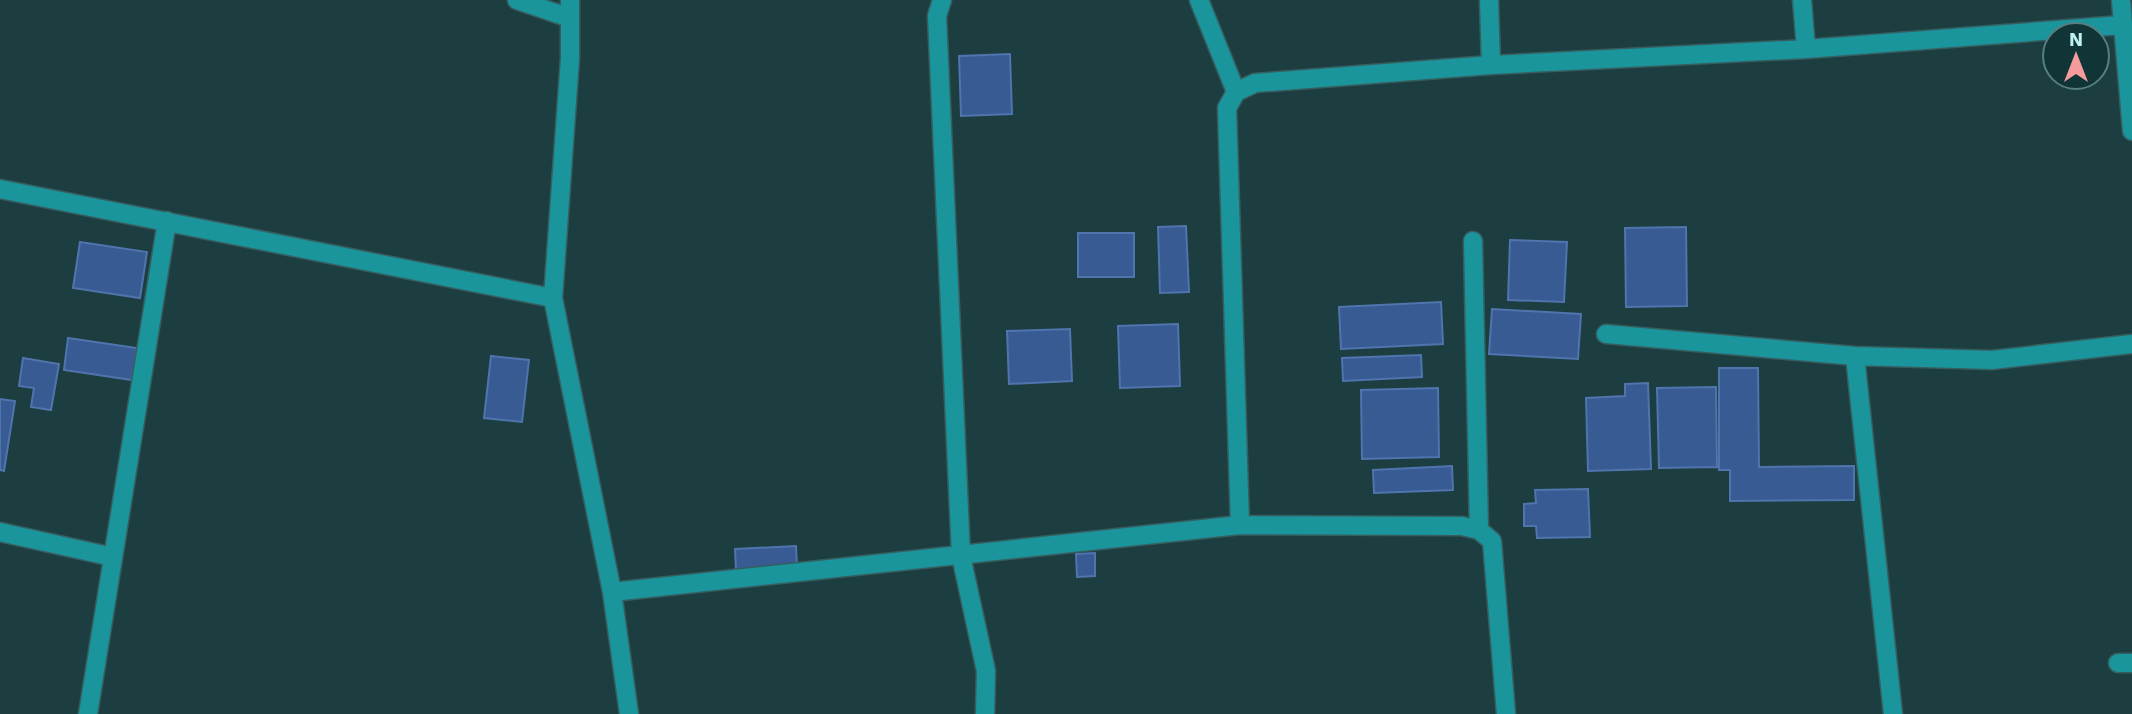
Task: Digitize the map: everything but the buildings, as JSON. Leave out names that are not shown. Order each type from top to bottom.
[{"type":"street","points":[[517,0],[570,9],[570,58],[553,298],[612,592],[629,714]]},
{"type":"street","points":[[942,0],[937,16],[961,556],[986,671],[985,714]]},
{"type":"street","points":[[1199,0],[1236,92]]},
{"type":"street","points":[[1489,0],[1491,65]]},
{"type":"street","points":[[1802,0],[1806,49]]},
{"type":"street","points":[[2121,0],[2132,131]]},
{"type":"street","points":[[1240,525],[1227,108],[1236,92],[1255,83],[1491,65],[1806,49],[2122,25]]},
{"type":"street","points":[[0,189],[553,298]]},
{"type":"street","points":[[88,714],[167,220]]},
{"type":"street","points":[[1474,241],[1479,530]]},
{"type":"street","points":[[1606,334],[1855,356],[1992,360],[2132,344]]},
{"type":"street","points":[[1855,356],[1893,714]]},
{"type":"street","points":[[612,592],[1240,525],[1462,526],[1479,530],[1492,541],[1506,714]]},
{"type":"street","points":[[0,532],[113,557]]}]
